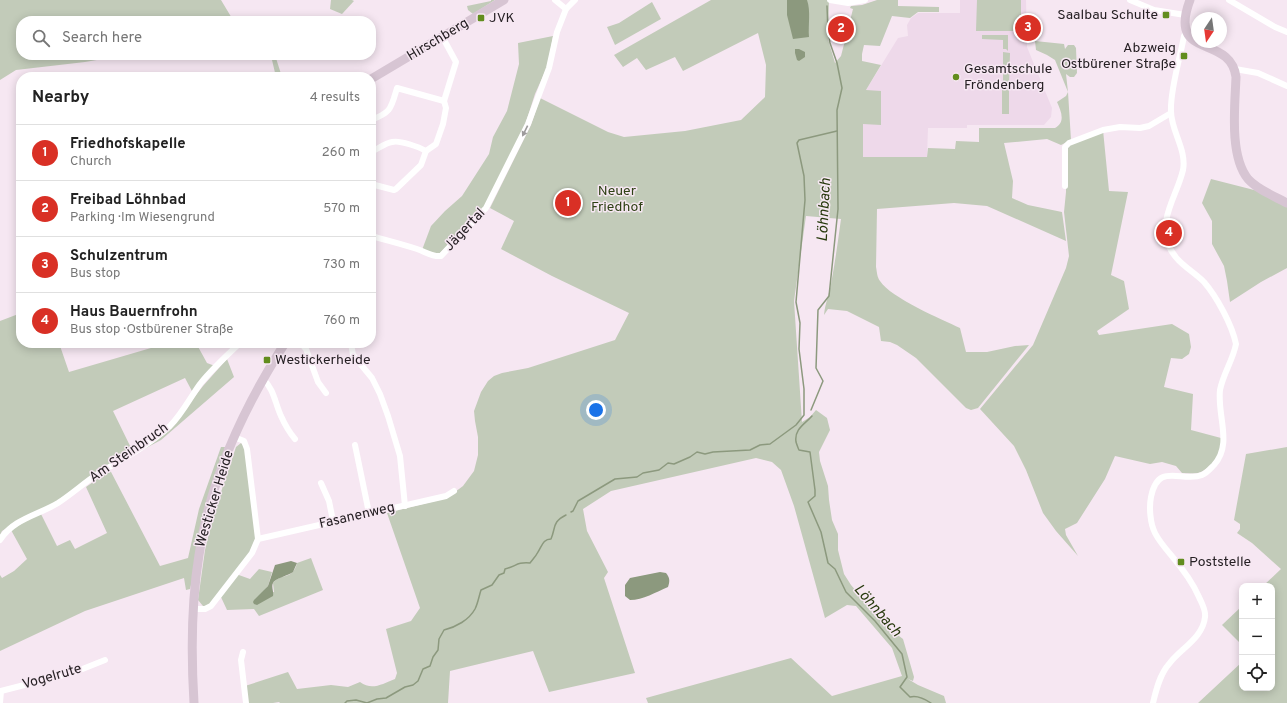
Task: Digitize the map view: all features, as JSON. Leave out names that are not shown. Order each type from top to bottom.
[{"type":"street","name":"Hirschberg","points":[[376,77],[504,0]]},
{"type":"street","points":[[557,2],[566,9],[575,0]]},
{"type":"street","points":[[830,0],[848,3],[865,0]]},
{"type":"street","points":[[1130,0],[1154,10],[1185,15]]},
{"type":"street","points":[[1153,703],[1165,669],[1177,654],[1194,639],[1203,628],[1205,615],[1204,608],[1187,576],[1160,542],[1154,532],[1151,498],[1156,483],[1165,476],[1202,475],[1207,472],[1218,460],[1222,453],[1224,435],[1220,412],[1221,389],[1236,344],[1230,326],[1213,294],[1203,282],[1180,263],[1174,255],[1166,238],[1166,218],[1183,170],[1184,160],[1171,113],[1173,91],[1186,32],[1185,15],[1190,0]]},
{"type":"street","points":[[1229,0],[1275,27],[1287,32]]},
{"type":"street","name":"Jägertal","points":[[376,237],[436,257],[441,256],[486,208],[528,124],[549,68],[555,37],[566,9]]},
{"type":"street","points":[[1186,32],[1195,41],[1229,59],[1235,69],[1234,130],[1242,169],[1248,179],[1287,203]]},
{"type":"street","points":[[376,185],[394,190],[396,189],[421,165],[426,151],[436,144],[443,124],[446,108],[444,101],[456,62],[443,38]]},
{"type":"street","points":[[1235,69],[1258,73],[1287,86]]},
{"type":"street","points":[[376,118],[387,113],[391,109],[397,88],[444,101]]},
{"type":"street","points":[[1065,186],[1065,147],[1069,143],[1104,130],[1120,127],[1140,128],[1149,126],[1171,113]]},
{"type":"street","points":[[376,150],[396,141],[419,147],[426,151]]},
{"type":"street","name":"Am Steinbruch","points":[[0,540],[5,533],[21,521],[63,500],[98,474],[128,457],[170,426],[200,385],[217,365],[235,348]]},
{"type":"street","name":"Westicker Heide","points":[[194,703],[192,669],[193,609],[199,554],[208,515],[218,478],[234,437],[262,379],[281,348]]},
{"type":"street","points":[[305,348],[318,382],[326,394]]},
{"type":"street","points":[[352,348],[353,355],[372,378],[388,416],[400,456],[405,506]]},
{"type":"street","points":[[262,379],[272,390],[281,416],[288,430],[295,438]]},
{"type":"street","name":"Westicker Heide","points":[[234,437],[244,441],[247,449],[258,539]]},
{"type":"street","points":[[355,445],[369,513]]},
{"type":"street","points":[[321,483],[329,501],[334,521]]},
{"type":"street","name":"Fasanenweg","points":[[258,539],[446,496],[454,491]]},
{"type":"street","points":[[193,609],[205,609],[211,606],[252,553],[258,539]]},
{"type":"street","points":[[243,652],[241,660],[246,703]]},
{"type":"street","name":"Vogelrute","points":[[1,695],[1,691],[75,672],[105,660]]},
{"type":"street","points":[[0,703],[1,695]]},
{"type":"shaded area","points":[[787,0],[807,0],[809,13],[809,37],[793,39],[787,15]]},
{"type":"shaded area","name":"Gesamtschule Fröndenberg","points":[[960,0],[1026,0],[1027,47],[1052,108],[1051,117],[1044,125],[967,125],[967,128],[928,128],[927,157],[863,157],[863,95],[898,38],[908,36],[907,25],[911,18],[918,13],[960,13]]},
{"type":"shaded area","points":[[795,49],[805,52],[805,57],[799,61],[797,60]]},
{"type":"shaded area","points":[[291,561],[297,563],[293,572],[273,583],[273,596],[257,605],[254,604],[254,600],[268,586],[275,565]]},
{"type":"shaded area","points":[[660,572],[666,573],[668,576],[668,587],[640,599],[630,600],[625,596],[625,585],[630,578]]},
{"type":"green space","points":[[0,0],[221,0],[231,16],[16,16],[16,60],[97,60],[16,70],[0,80]]},
{"type":"green space","points":[[331,0],[354,1],[342,14],[330,9]]},
{"type":"green space","points":[[495,0],[473,14],[468,10],[467,6]]},
{"type":"green space","name":"Neuer Friedhof","points":[[711,0],[829,0],[828,39],[835,63],[841,56],[853,9],[850,8],[851,6],[862,5],[877,0],[898,0],[898,6],[939,7],[939,12],[918,12],[910,18],[892,16],[880,46],[864,45],[862,61],[881,65],[866,90],[881,91],[881,125],[863,124],[863,157],[927,157],[928,148],[955,149],[956,141],[979,142],[979,128],[1055,128],[1061,123],[1062,120],[1057,102],[1066,96],[1068,92],[1071,140],[1061,145],[1047,139],[1004,143],[1013,181],[1012,198],[1028,205],[1062,212],[1066,241],[987,206],[954,203],[877,209],[876,267],[879,279],[886,288],[917,308],[960,328],[966,352],[987,352],[1015,346],[1029,345],[978,408],[971,410],[966,408],[916,358],[897,345],[890,342],[881,341],[879,327],[847,311],[828,309],[824,315],[830,288],[841,219],[806,216],[794,301],[802,422],[810,417],[816,410],[827,418],[830,430],[819,452],[820,461],[828,486],[832,520],[838,534],[838,550],[844,574],[863,599],[895,633],[903,639],[914,677],[913,681],[908,679],[944,696],[946,703],[648,703],[646,698],[791,658],[832,696],[902,676],[892,648],[856,606],[847,605],[825,618],[794,506],[781,470],[772,462],[756,458],[611,491],[583,509],[587,531],[608,572],[604,578],[635,673],[549,692],[533,651],[450,671],[448,703],[248,703],[245,686],[288,672],[297,689],[331,685],[348,687],[360,682],[364,685],[377,686],[395,679],[397,673],[386,629],[411,621],[420,608],[387,513],[447,498],[463,486],[474,471],[478,455],[478,437],[474,411],[481,392],[488,381],[494,376],[528,368],[615,340],[629,313],[552,276],[501,249],[514,221],[490,208],[531,125],[540,98],[608,132],[624,137],[685,131],[741,120],[765,97],[766,65],[758,33],[683,71],[675,57],[646,70],[637,58],[623,67],[614,55]]},
{"type":"green space","points":[[977,0],[1021,0],[1021,15],[1019,15],[1018,31],[976,31]]},
{"type":"green space","points":[[652,2],[661,19],[615,45],[607,27],[619,23]]},
{"type":"green space","points":[[982,35],[1008,35],[1008,51],[1003,49],[1003,40],[982,39]]},
{"type":"green space","points":[[553,36],[548,65],[535,94],[524,128],[484,207],[439,254],[422,250],[431,226],[462,196],[489,154],[493,137],[507,111],[519,64],[518,43]]},
{"type":"green space","points":[[1035,41],[1064,44],[1065,49],[1068,45],[1074,45],[1076,48],[1077,73],[1074,77],[1070,77],[1066,74],[1068,92],[1055,60],[1036,50]]},
{"type":"green space","points":[[1003,52],[1010,53],[1009,85],[1003,86]]},
{"type":"green space","points":[[272,60],[277,60],[280,72],[275,72]]},
{"type":"green space","points":[[1006,87],[1009,87],[1009,114],[1002,114],[1002,89],[1006,89]]},
{"type":"green space","points":[[1103,130],[1109,191],[1128,192],[1111,275],[1124,281],[1129,309],[1097,331],[1099,335],[1172,324],[1189,334],[1191,347],[1189,354],[1182,359],[1171,358],[1164,387],[1193,394],[1191,430],[1221,438],[1221,447],[1213,463],[1206,469],[1196,473],[1182,473],[1176,466],[1162,462],[1150,464],[1115,456],[1105,479],[1077,523],[1065,529],[1066,535],[1078,556],[1056,531],[1043,513],[1026,470],[1014,446],[980,409],[1033,345],[1066,268],[1069,256],[1064,212],[1066,192],[1066,147]]},
{"type":"green space","points":[[1211,179],[1258,191],[1287,207],[1287,268],[1261,282],[1230,302],[1224,266],[1212,244],[1212,221],[1202,203]]},
{"type":"green space","points":[[16,315],[16,348],[61,348],[69,372],[151,348],[199,348],[207,363],[215,366],[193,393],[185,378],[113,411],[133,452],[61,500],[26,516],[2,531],[0,535],[0,321]]},
{"type":"green space","points":[[227,359],[234,377],[161,440],[135,454],[171,427],[203,386]]},
{"type":"green space","points":[[241,443],[246,449],[257,539],[251,553],[209,606],[203,606],[198,600],[205,550],[213,516],[236,447]]},
{"type":"green space","points":[[221,447],[225,447],[190,589],[186,590],[184,578],[85,611],[0,651],[0,575],[2,578],[14,571],[27,559],[11,530],[29,519],[41,514],[57,546],[70,540],[75,549],[107,533],[86,487],[110,470],[160,566],[188,558],[199,509]]},
{"type":"green space","points":[[1287,447],[1287,703],[1198,703],[1239,665],[1239,691],[1275,691],[1275,583],[1266,583],[1281,569],[1252,543],[1237,533],[1240,529],[1240,524],[1234,520],[1246,454]]},
{"type":"green space","points":[[311,558],[323,590],[259,616],[254,609],[227,610],[220,595],[236,574],[250,579],[259,569],[272,572],[268,586],[262,593],[274,592],[273,583],[276,580],[293,572],[297,563]]},
{"type":"green space","points":[[1239,609],[1239,642],[1222,625]]},
{"type":"waterway","name":"Löhnbach","points":[[811,410],[823,381],[816,368],[818,310],[829,296],[838,209],[837,110],[842,88],[837,63],[830,43],[827,6]]},
{"type":"waterway","points":[[571,512],[578,501],[615,479],[637,477],[643,473],[659,470],[668,463],[674,464],[697,452],[705,454],[713,452],[750,450],[760,445],[770,444],[796,425],[804,415],[804,389],[799,349],[800,323],[796,302],[805,200],[804,176],[797,143],[799,140],[837,131]]},
{"type":"waterway","name":"Löhnbach","points":[[812,416],[798,430],[796,442],[799,450],[810,452],[815,496],[808,502],[821,532],[828,563],[835,569],[846,592],[875,621],[902,654],[907,677],[900,687],[910,697],[918,697],[931,703]]},
{"type":"waterway","points":[[345,703],[347,701],[356,700],[367,703],[377,699],[386,698],[418,681],[423,669],[430,666],[433,657],[438,650],[439,639],[444,630],[458,625],[466,620],[476,607],[481,590],[492,585],[499,575],[504,573],[505,569],[519,564],[530,563],[544,542],[551,539],[558,520],[566,515]]},
{"type":"place","name":"Saalbau Schulte","points":[[1166,15]]},
{"type":"place","name":"JVK","points":[[481,18]]},
{"type":"place","name":"Schulzentrum","points":[[1028,28]]},
{"type":"place","name":"Freibad Löhnbad","points":[[841,29]]},
{"type":"place","name":"Abzweig Ostbürener Straße","points":[[1184,56]]},
{"type":"place","name":"Gesamtschule Fröndenberg","points":[[956,77]]},
{"type":"place","name":"Friedhofskapelle","points":[[568,203]]},
{"type":"place","name":"Haus Bauernfrohn","points":[[1169,233]]},
{"type":"place","name":"Westickerheide","points":[[267,360]]},
{"type":"place","name":"Poststelle","points":[[1181,562]]}]
